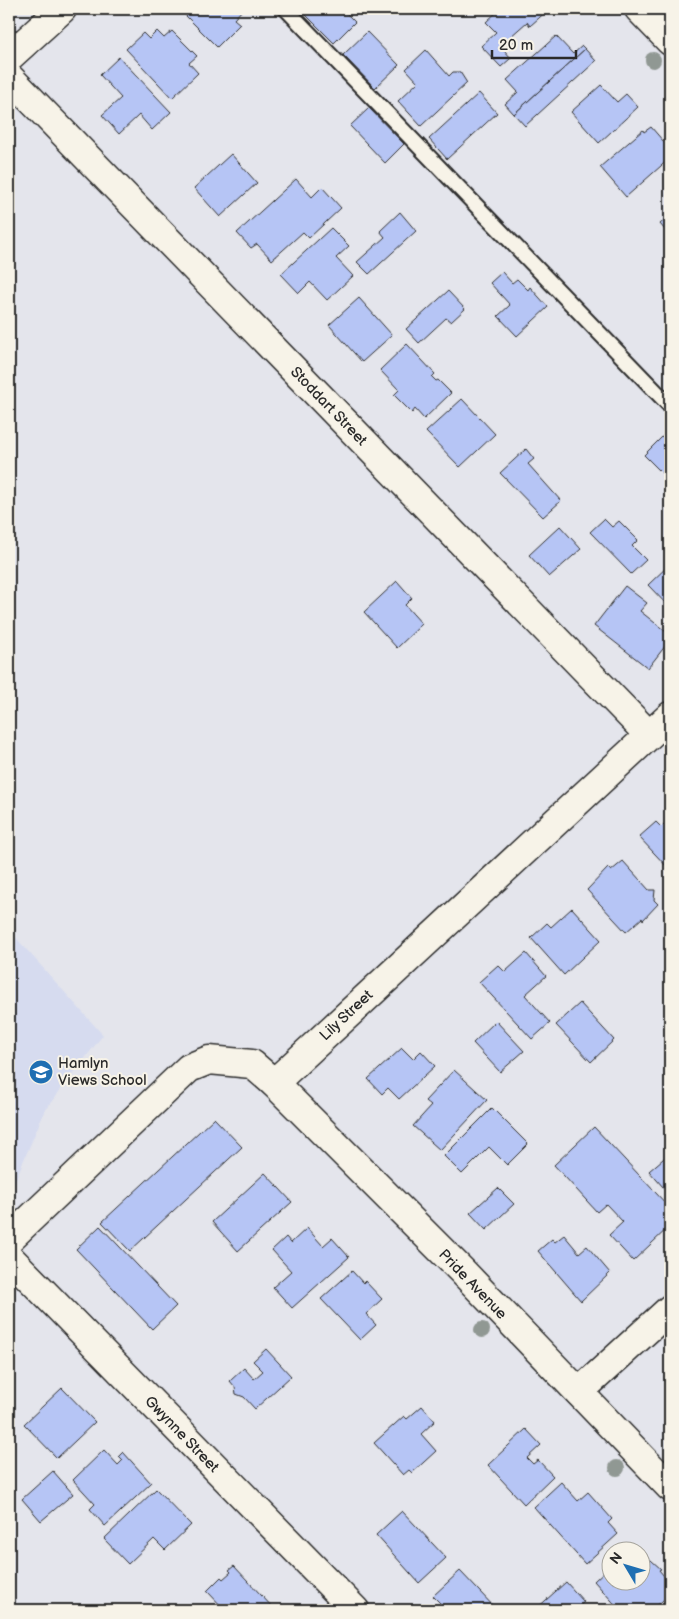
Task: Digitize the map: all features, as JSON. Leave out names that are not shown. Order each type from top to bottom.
[{"type":"street","points":[[9,57],[62,9]]},
{"type":"street","points":[[639,9],[670,41]]},
{"type":"street","name":"Stoddart Street","points":[[9,77],[650,735]]},
{"type":"street","name":"Lily Street","points":[[274,1082],[670,716]]},
{"type":"street","points":[[9,1239],[189,1068],[209,1060],[252,1064],[274,1082]]},
{"type":"street","name":"Pride Avenue","points":[[274,1082],[670,1487]]},
{"type":"street","name":"Gwynne Street","points":[[9,1257],[356,1610]]},
{"type":"street","points":[[579,1392],[670,1309]]},
{"type":"lane","points":[[286,9],[670,406]]},
{"type":"shaded area","name":"Hamlyn Views School","points":[[9,930],[103,1035],[45,1110],[9,1195]]},
{"type":"building","points":[[185,9],[243,9],[234,19],[240,24],[217,47],[182,12]]},
{"type":"building","points":[[310,9],[342,9],[355,22],[334,43],[305,14]]},
{"type":"building","points":[[500,9],[549,9],[530,26],[527,22],[510,37],[514,41],[504,50],[511,58],[501,67],[481,46],[496,32],[486,22]]},
{"type":"building","points":[[157,31],[164,38],[172,31],[197,56],[189,63],[198,73],[172,98],[126,49],[143,33],[149,39]]},
{"type":"building","points":[[367,32],[399,65],[375,88],[343,55]]},
{"type":"building","points":[[556,36],[573,54],[582,46],[585,49],[514,114],[505,104],[518,92],[507,80]]},
{"type":"building","points":[[585,49],[596,61],[525,126],[514,114]]},
{"type":"building","points":[[426,50],[449,76],[453,72],[460,72],[467,83],[421,126],[398,101],[418,82],[406,69]]},
{"type":"building","points":[[119,57],[171,112],[152,130],[139,115],[119,134],[102,115],[121,98],[100,75]]},
{"type":"building","points":[[601,85],[617,102],[626,94],[638,107],[599,143],[571,112]]},
{"type":"building","points":[[479,93],[497,113],[447,159],[429,139]]},
{"type":"building","points":[[369,108],[404,144],[385,163],[350,126]]},
{"type":"building","points":[[651,127],[670,149],[670,158],[626,197],[600,167],[643,130],[644,132]]},
{"type":"building","points":[[231,154],[257,183],[220,217],[194,188]]},
{"type":"building","points":[[296,179],[312,197],[322,187],[341,208],[309,238],[303,232],[272,260],[257,244],[251,248],[237,233]]},
{"type":"building","points":[[400,212],[416,231],[369,274],[357,262],[385,237],[380,231]]},
{"type":"building","points":[[670,215],[670,236],[660,224]]},
{"type":"building","points":[[331,228],[349,246],[336,258],[353,276],[327,300],[310,282],[299,293],[281,274]]},
{"type":"building","points":[[502,272],[512,283],[517,279],[528,290],[530,287],[548,307],[517,336],[498,316],[510,305],[490,283]]},
{"type":"building","points":[[448,291],[465,309],[451,322],[446,318],[419,343],[406,329]]},
{"type":"building","points":[[359,298],[392,335],[362,362],[329,325]]},
{"type":"building","points":[[407,344],[435,374],[432,377],[436,381],[438,380],[451,393],[424,419],[415,409],[412,413],[394,395],[399,390],[380,370]]},
{"type":"building","points":[[462,399],[495,434],[460,467],[426,432]]},
{"type":"building","points":[[670,429],[670,466],[662,473],[644,455]]},
{"type":"building","points":[[526,449],[534,459],[528,464],[561,501],[543,517],[500,473]]},
{"type":"building","points":[[604,519],[612,527],[619,521],[638,540],[632,546],[646,560],[631,574],[590,532]]},
{"type":"building","points":[[560,526],[581,549],[549,577],[529,555]]},
{"type":"building","points":[[670,564],[670,608],[648,585]]},
{"type":"building","points":[[397,581],[412,598],[405,605],[422,624],[397,648],[364,612]]},
{"type":"building","points":[[625,586],[647,603],[640,611],[670,635],[670,640],[648,668],[594,626]]},
{"type":"building","points":[[670,818],[670,870],[639,837],[656,822],[661,827]]},
{"type":"building","points":[[623,861],[649,890],[655,890],[654,900],[658,904],[643,920],[642,918],[626,932],[587,890],[608,868],[611,871]]},
{"type":"building","points":[[572,908],[601,940],[564,975],[531,938],[547,923],[551,927]]},
{"type":"building","points":[[526,953],[546,976],[525,995],[550,1023],[532,1039],[479,982],[498,965],[505,972]]},
{"type":"building","points":[[580,1003],[614,1040],[591,1062],[556,1025]]},
{"type":"building","points":[[496,1021],[524,1051],[500,1072],[473,1043]]},
{"type":"building","points":[[402,1048],[413,1059],[421,1051],[435,1066],[399,1099],[388,1088],[382,1094],[368,1079]]},
{"type":"building","points":[[454,1070],[487,1100],[440,1150],[413,1126],[431,1106],[425,1101]]},
{"type":"building","points":[[492,1108],[528,1144],[507,1165],[489,1147],[462,1174],[444,1156]]},
{"type":"building","points":[[214,1118],[242,1147],[130,1251],[102,1222]]},
{"type":"building","points":[[594,1127],[670,1208],[670,1226],[633,1261],[609,1235],[623,1222],[606,1204],[597,1212],[554,1165]]},
{"type":"building","points":[[670,1153],[670,1195],[649,1171]]},
{"type":"building","points":[[265,1173],[292,1202],[238,1251],[212,1222]]},
{"type":"building","points":[[498,1188],[514,1204],[486,1230],[470,1213]]},
{"type":"building","points":[[100,1226],[176,1306],[152,1329],[76,1249]]},
{"type":"building","points":[[307,1228],[323,1246],[332,1238],[349,1257],[292,1308],[273,1287],[291,1271],[272,1250],[286,1237],[291,1243]]},
{"type":"building","points":[[564,1235],[579,1253],[587,1246],[610,1273],[581,1301],[538,1251],[552,1239],[555,1242]]},
{"type":"building","points":[[352,1271],[363,1283],[365,1281],[382,1299],[366,1314],[376,1325],[360,1340],[321,1299]]},
{"type":"building","points":[[9,1347],[16,1356],[9,1363]]},
{"type":"building","points":[[266,1349],[291,1376],[255,1409],[244,1397],[236,1394],[235,1387],[230,1381],[244,1368],[254,1379],[263,1371],[253,1361]]},
{"type":"building","points":[[62,1388],[95,1422],[57,1458],[24,1424]]},
{"type":"building","points":[[422,1406],[435,1421],[421,1434],[436,1451],[412,1473],[409,1470],[403,1475],[374,1443],[404,1416],[407,1419]]},
{"type":"building","points":[[526,1429],[541,1445],[527,1458],[533,1464],[538,1460],[553,1476],[524,1504],[488,1465]]},
{"type":"building","points":[[104,1450],[118,1465],[123,1460],[119,1456],[123,1452],[151,1483],[105,1526],[90,1509],[95,1504],[73,1480]]},
{"type":"building","points":[[53,1471],[73,1494],[41,1521],[22,1499]]},
{"type":"building","points":[[561,1482],[578,1501],[588,1492],[612,1519],[608,1523],[618,1534],[609,1542],[602,1542],[602,1549],[585,1564],[534,1507]]},
{"type":"building","points":[[156,1489],[191,1525],[165,1550],[154,1539],[128,1564],[104,1539]]},
{"type":"building","points":[[402,1511],[446,1558],[419,1583],[376,1535]]},
{"type":"building","points":[[652,1561],[661,1569],[659,1570],[670,1583],[670,1594],[652,1610],[620,1610],[604,1592],[652,1592]]},
{"type":"building","points":[[234,1566],[275,1610],[225,1610],[207,1591],[221,1577],[223,1579],[231,1572],[229,1570]]},
{"type":"building","points":[[460,1571],[497,1610],[447,1610],[433,1596]]},
{"type":"building","points":[[602,1573],[602,1590],[594,1581]]},
{"type":"building","points":[[566,1582],[584,1602],[575,1610],[535,1610]]},
{"type":"place","name":"Hamlyn Views School","points":[[41,1072]]}]
